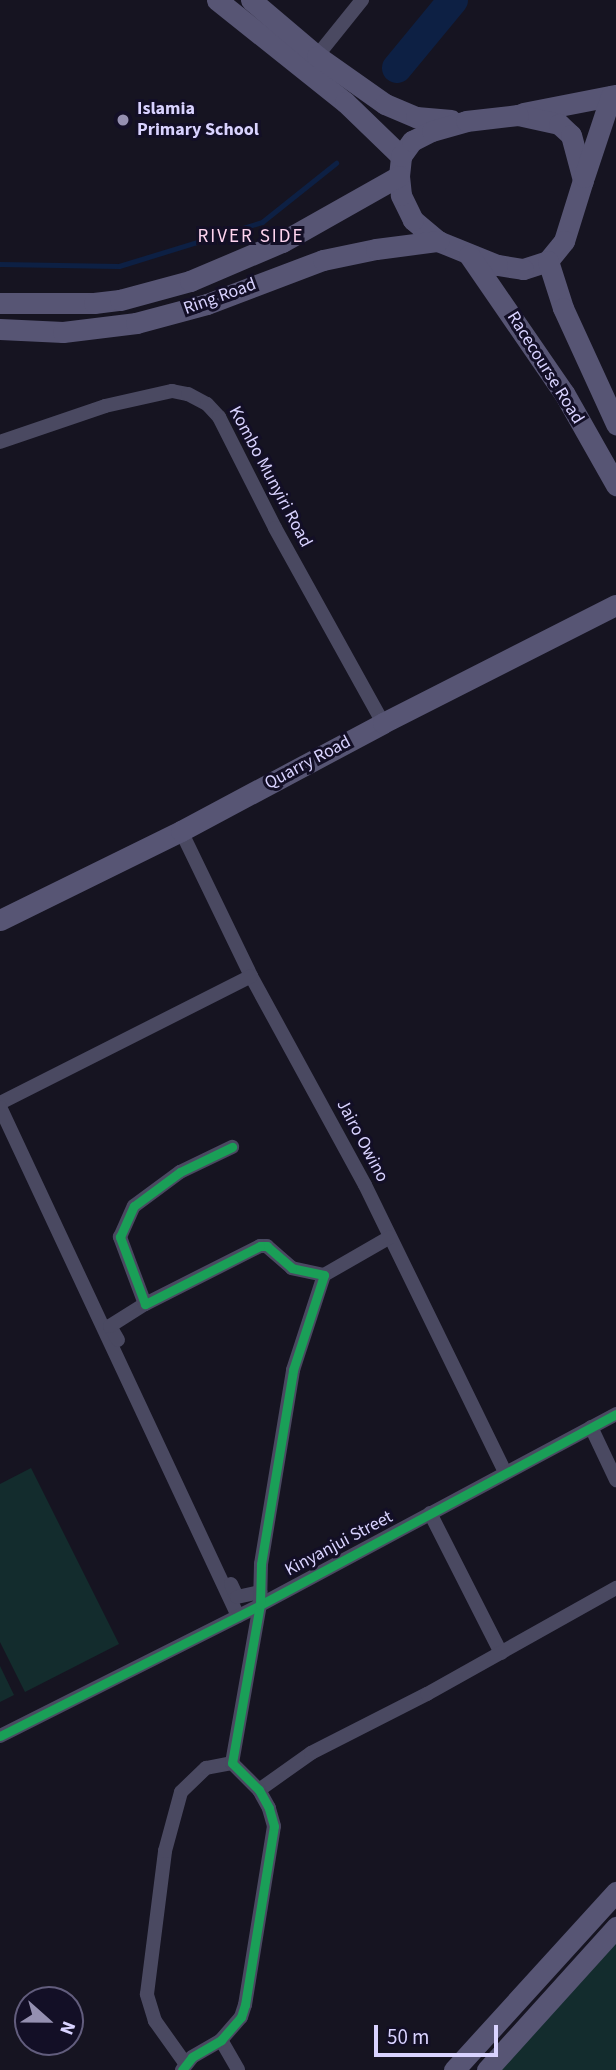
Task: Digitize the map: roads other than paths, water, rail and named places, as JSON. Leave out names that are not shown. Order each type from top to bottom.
[{"type":"main road","points":[[216,0],[345,102],[400,166]]},
{"type":"main road","points":[[251,0],[317,57],[400,112],[416,117],[466,121]]},
{"type":"main road","points":[[614,95],[583,180],[565,241],[548,261],[523,269],[497,265],[438,241],[413,220],[401,195],[400,166],[412,141],[432,131],[466,121],[518,115],[614,95]]},
{"type":"main road","points":[[518,115],[559,124],[571,135],[583,180]]},
{"type":"main road","name":"Ring Road","points":[[0,303],[93,303],[120,300],[190,281],[293,237],[400,166]]},
{"type":"main road","name":"Ring Road","points":[[0,329],[63,332],[136,323],[207,304],[323,260],[376,249],[438,241]]},
{"type":"main road","name":"Racecourse Road","points":[[470,255],[564,393],[616,485]]},
{"type":"main road","points":[[548,261],[563,308],[616,424]]},
{"type":"main road","name":"Quarry Road","points":[[0,920],[181,831],[383,723],[616,606]]},
{"type":"main road","points":[[454,2070],[616,1892]]},
{"type":"main road","points":[[487,2070],[616,1927]]},
{"type":"street","points":[[317,57],[362,0]]},
{"type":"street","name":"Kombo Munyiri Road","points":[[0,442],[105,406],[172,391],[188,394],[207,404],[219,417],[275,528],[383,723]]},
{"type":"street","name":"Jairo Owino","points":[[181,831],[251,976],[390,1237],[505,1472]]},
{"type":"street","points":[[238,1616],[0,1105],[251,976]]},
{"type":"street","points":[[145,1304],[120,1237],[124,1222],[134,1206],[180,1172],[232,1147]]},
{"type":"street","points":[[232,1763],[260,1598],[261,1564],[293,1370],[324,1275],[390,1237]]},
{"type":"street","points":[[260,1598],[237,1597],[110,1326],[145,1304],[260,1246],[267,1246],[292,1268],[324,1275]]},
{"type":"street","name":"Kinyanjui Street","points":[[0,1736],[238,1616],[260,1598],[430,1513],[616,1414]]},
{"type":"street","points":[[591,1427],[616,1480]]},
{"type":"street","points":[[430,1513],[501,1653]]},
{"type":"street","points":[[259,1790],[312,1753],[501,1653],[616,1588]]},
{"type":"street","points":[[232,1763],[259,1790],[269,1808],[274,1826],[241,2017],[221,2040],[184,2066],[155,2021],[147,1994],[164,1851],[181,1792],[206,1768],[232,1763]]},
{"type":"street","points":[[221,2040],[238,2070]]},
{"type":"waterway","points":[[397,68],[453,0]]},
{"type":"waterway","points":[[0,264],[119,266],[262,222],[336,163]]},
{"type":"place","name":"Islamia Primary School","points":[[123,120]]},
{"type":"district","name":"RIVER SIDE","points":[[251,237]]}]
